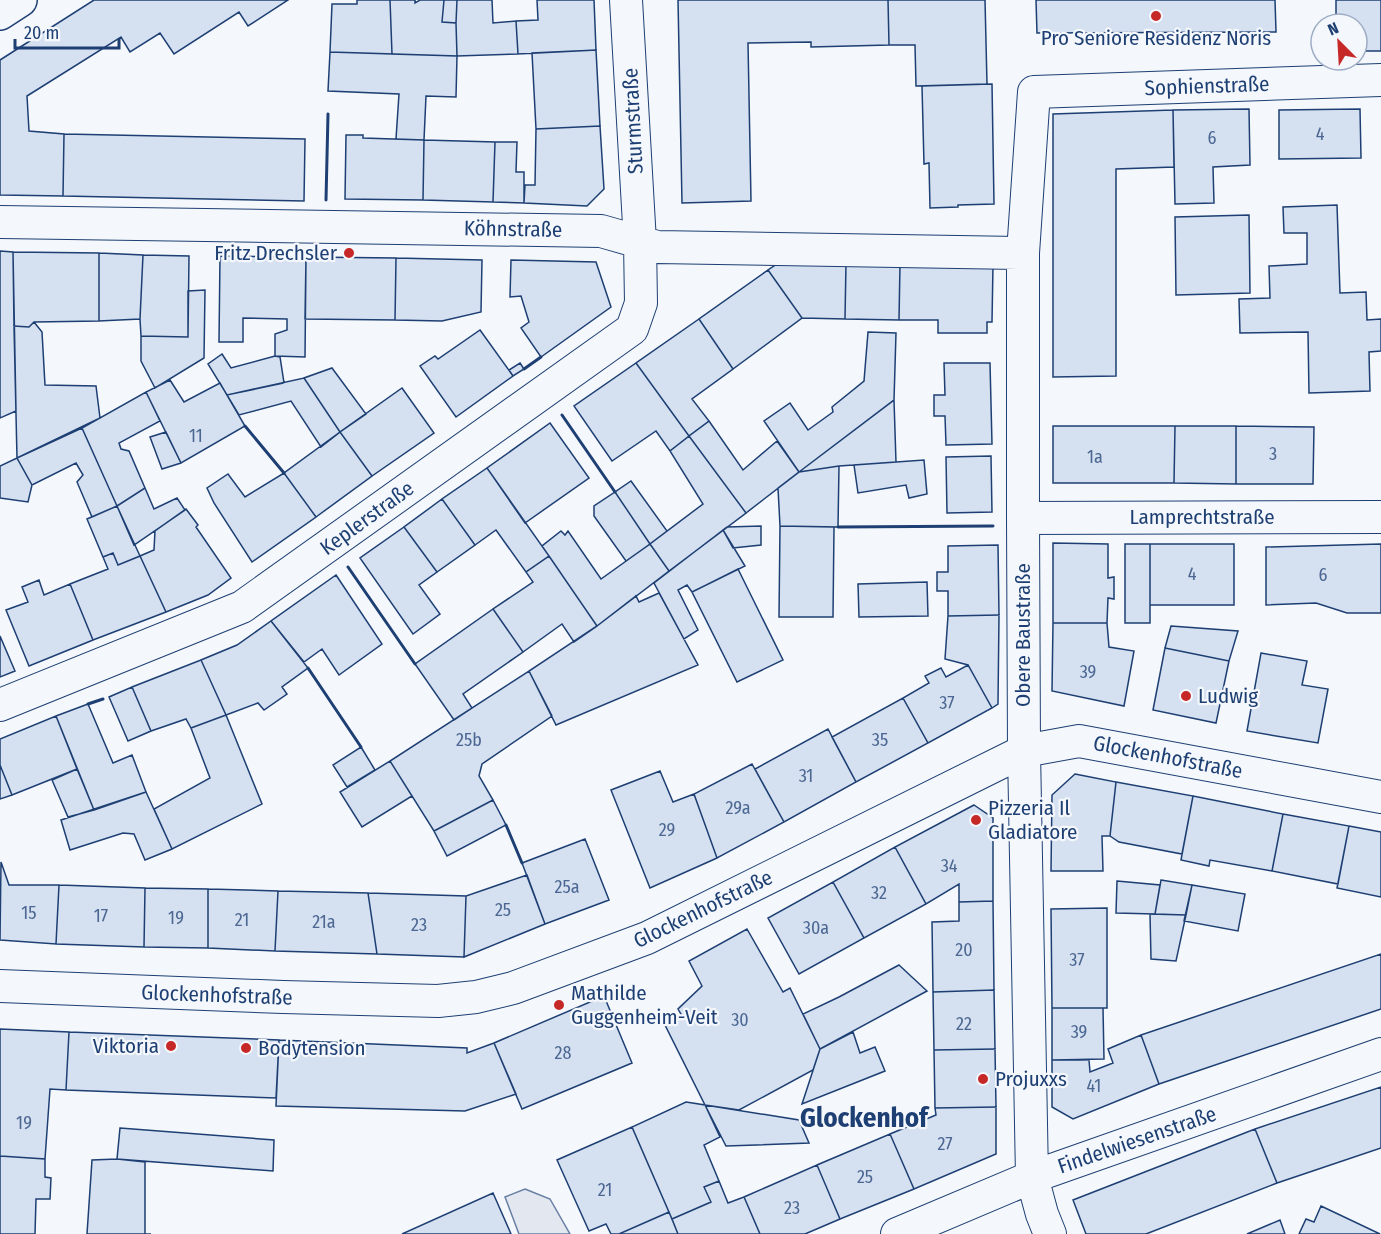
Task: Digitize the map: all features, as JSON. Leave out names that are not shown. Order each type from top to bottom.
[{"type":"main road","points":[[0,13],[21,0]]},
{"type":"street","name":"Sturmstraße","points":[[626,0],[640,242]]},
{"type":"street","name":"Sophienstraße","points":[[1034,92],[1381,80]]},
{"type":"street","name":"Obere Baustraße","points":[[1034,92],[1023,253],[1024,752],[1032,1177],[1050,1234]]},
{"type":"street","name":"Köhnstraße","points":[[0,222],[601,231],[657,247],[1023,253]]},
{"type":"street","name":"Keplerstraße","points":[[0,705],[242,607],[632,329],[641,303],[640,242]]},
{"type":"street","name":"Lamprechtstraße","points":[[1023,518],[1381,517]]},
{"type":"street","name":"Glockenhofstraße","points":[[0,986],[283,998],[438,1001],[476,997],[513,988],[647,938],[1024,752],[1079,741],[1381,797]]},
{"type":"street","name":"Findelwiesenstraße","points":[[897,1234],[1032,1177],[1381,1054]]},
{"type":"shaded area","points":[[525,1189],[550,1199],[570,1234],[519,1234],[505,1197]]},
{"type":"building","points":[[94,0],[288,0],[248,26],[239,12],[174,54],[160,33],[130,52],[121,37],[27,96],[29,131],[64,134],[63,196],[0,195],[0,60]]},
{"type":"building","points":[[357,0],[390,0],[392,54],[330,52],[332,4],[357,4]]},
{"type":"building","points":[[390,0],[415,0],[415,3],[420,0],[444,0],[442,22],[456,23],[457,56],[392,54]]},
{"type":"building","points":[[444,0],[457,0],[456,23],[442,22]]},
{"type":"building","points":[[457,0],[492,0],[493,23],[516,21],[518,54],[457,56]]},
{"type":"building","points":[[537,0],[594,0],[596,50],[518,54],[516,21],[538,20]]},
{"type":"building","points":[[678,0],[888,0],[889,45],[811,47],[811,42],[748,43],[751,201],[682,203]]},
{"type":"building","points":[[888,0],[985,0],[987,84],[916,86],[915,45],[889,45]]},
{"type":"building","name":"Pro Seniore Residenz Noris","points":[[1036,0],[1275,0],[1276,32],[1037,33]]},
{"type":"building","points":[[1336,0],[1381,0],[1381,51],[1369,51],[1369,12],[1336,12]]},
{"type":"building","points":[[596,50],[600,126],[536,129],[532,53]]},
{"type":"building","points":[[330,52],[457,56],[456,97],[426,96],[424,140],[396,139],[399,94],[328,91]]},
{"type":"building","points":[[992,84],[994,204],[930,208],[929,163],[924,164],[922,86]]},
{"type":"building","points":[[1249,109],[1250,165],[1213,167],[1214,203],[1175,204],[1173,110]]},
{"type":"building","points":[[1360,109],[1361,158],[1279,159],[1279,110]]},
{"type":"building","points":[[1173,110],[1174,167],[1116,169],[1116,376],[1053,377],[1053,114]]},
{"type":"building","points":[[600,126],[604,189],[587,206],[524,203],[525,185],[535,185],[536,129]]},
{"type":"building","points":[[64,134],[305,139],[304,201],[63,196]]},
{"type":"building","points":[[346,135],[363,135],[363,138],[424,140],[423,200],[345,199]]},
{"type":"building","points":[[424,140],[495,142],[493,202],[423,200]]},
{"type":"building","points":[[495,142],[517,142],[516,172],[524,172],[524,203],[493,202]]},
{"type":"building","points":[[1337,205],[1340,293],[1366,292],[1367,320],[1381,319],[1381,351],[1369,352],[1370,391],[1309,393],[1308,332],[1240,333],[1239,299],[1270,298],[1269,266],[1307,264],[1307,233],[1284,233],[1283,207]]},
{"type":"building","points":[[1249,215],[1250,293],[1176,295],[1175,217]]},
{"type":"building","points":[[0,251],[13,252],[16,411],[0,418]]},
{"type":"building","points":[[13,252],[99,253],[99,321],[34,322],[29,327],[14,326]]},
{"type":"building","points":[[99,253],[143,255],[140,319],[99,321]]},
{"type":"building","points":[[143,255],[189,256],[188,337],[141,336]]},
{"type":"building","points":[[220,256],[306,257],[305,357],[275,356],[275,334],[287,330],[287,319],[243,318],[243,342],[219,342]]},
{"type":"building","points":[[306,257],[396,258],[395,320],[305,319]]},
{"type":"building","points":[[396,258],[482,260],[481,312],[442,321],[395,320]]},
{"type":"building","points":[[511,260],[596,262],[611,307],[541,357],[521,328],[529,322],[521,296],[510,297]]},
{"type":"building","points":[[780,262],[846,263],[845,319],[802,318],[768,270]]},
{"type":"building","points":[[846,263],[900,264],[899,320],[845,319]]},
{"type":"building","points":[[900,264],[993,265],[992,322],[987,322],[987,333],[938,333],[938,320],[899,320]]},
{"type":"building","points":[[768,270],[802,318],[733,369],[699,319]]},
{"type":"building","points":[[205,290],[204,358],[155,388],[141,361],[141,336],[188,337],[188,291]]},
{"type":"building","points":[[699,319],[733,369],[692,399],[709,421],[689,436],[636,363]]},
{"type":"building","points":[[34,322],[42,332],[45,385],[96,386],[100,418],[17,458],[14,326],[29,327]]},
{"type":"building","points":[[480,330],[513,376],[456,417],[420,366],[435,356],[438,359]]},
{"type":"building","points":[[868,332],[896,333],[894,400],[799,472],[764,421],[790,403],[808,430],[833,412],[832,407],[864,381]]},
{"type":"building","points":[[222,354],[231,368],[275,356],[280,357],[284,383],[227,395],[208,364]]},
{"type":"building","points":[[520,363],[524,369],[513,376],[509,370]]},
{"type":"building","points":[[636,363],[689,436],[670,451],[656,431],[612,461],[574,406]]},
{"type":"building","points":[[944,363],[990,363],[992,444],[946,445],[945,416],[934,416],[934,395],[945,395]]},
{"type":"building","points":[[332,368],[366,414],[340,432],[304,378]]},
{"type":"building","points":[[304,378],[340,432],[321,447],[291,401],[239,415],[227,395]]},
{"type":"building","points":[[170,380],[184,402],[220,383],[245,426],[181,463],[146,392]]},
{"type":"building","points":[[402,388],[434,433],[372,476],[340,432]]},
{"type":"building","points":[[146,392],[160,421],[119,443],[121,449],[129,451],[145,488],[117,506],[82,428]]},
{"type":"building","points":[[894,400],[896,462],[839,466],[799,472]]},
{"type":"building","points":[[709,421],[743,470],[777,441],[799,472],[746,513],[689,436]]},
{"type":"building","points":[[550,423],[589,478],[525,523],[487,468]]},
{"type":"building","points":[[1053,426],[1175,426],[1174,483],[1053,483]]},
{"type":"building","points":[[1175,426],[1236,426],[1236,484],[1174,483]]},
{"type":"building","points":[[1236,426],[1314,427],[1313,484],[1236,484]]},
{"type":"building","points":[[82,428],[117,506],[92,517],[77,482],[83,475],[76,463],[32,485],[17,458]]},
{"type":"building","points":[[166,432],[181,463],[162,469],[150,437]]},
{"type":"building","points":[[340,432],[372,476],[316,517],[284,473]]},
{"type":"building","points":[[689,436],[746,513],[669,571],[650,544],[703,504],[670,451]]},
{"type":"building","points":[[991,456],[992,512],[947,513],[946,457]]},
{"type":"building","points":[[17,458],[32,485],[28,502],[0,498],[0,466]]},
{"type":"building","points":[[924,460],[927,494],[909,498],[906,485],[858,493],[854,465]]},
{"type":"building","points":[[839,466],[838,527],[780,526],[778,488],[799,472]]},
{"type":"building","points":[[487,468],[549,556],[526,572],[496,530],[475,545],[442,499]]},
{"type":"building","points":[[284,473],[316,517],[252,562],[214,503],[207,488],[228,474],[245,497]]},
{"type":"building","points":[[631,481],[667,531],[650,544],[615,492]]},
{"type":"building","points":[[145,488],[154,509],[177,498],[185,510],[134,545],[117,506]]},
{"type":"building","points":[[615,492],[650,544],[626,561],[594,516],[594,506]]},
{"type":"building","points":[[442,499],[475,545],[437,572],[404,527]]},
{"type":"building","points":[[117,506],[140,556],[118,565],[113,553],[103,557],[87,519]]},
{"type":"building","points":[[186,509],[231,578],[208,595],[166,612],[140,556],[154,550],[155,531]]},
{"type":"building","points":[[761,526],[761,545],[733,548],[723,530],[727,527]]},
{"type":"building","points":[[780,526],[834,527],[833,617],[779,617]]},
{"type":"building","points":[[404,527],[437,572],[419,585],[440,614],[413,634],[360,558]]},
{"type":"building","points":[[723,530],[745,566],[692,592],[687,585],[678,590],[698,630],[684,639],[654,583]]},
{"type":"building","points":[[561,531],[565,535],[568,531],[601,579],[650,544],[669,571],[597,626],[542,546]]},
{"type":"building","points":[[1053,543],[1108,544],[1108,578],[1114,577],[1114,599],[1108,598],[1107,623],[1053,623]]},
{"type":"building","points":[[1125,544],[1150,544],[1150,623],[1125,623]]},
{"type":"building","points":[[1150,544],[1234,544],[1234,605],[1150,605]]},
{"type":"building","points":[[1381,544],[1381,613],[1347,613],[1316,603],[1266,605],[1266,547]]},
{"type":"building","points":[[998,545],[999,615],[948,616],[948,591],[937,591],[937,572],[948,572],[948,546]]},
{"type":"building","points":[[113,553],[118,565],[140,556],[166,612],[93,640],[70,584],[108,569],[103,557]]},
{"type":"building","points":[[549,556],[597,626],[574,642],[562,624],[523,652],[493,609],[533,582],[526,572]]},
{"type":"building","points":[[738,569],[783,660],[737,682],[692,592]]},
{"type":"building","points":[[336,575],[382,644],[339,675],[322,649],[304,662],[271,621]]},
{"type":"building","points":[[39,580],[44,595],[70,584],[93,640],[29,666],[6,610],[28,602],[22,587]]},
{"type":"building","points":[[927,582],[928,616],[859,617],[858,584]]},
{"type":"building","points":[[659,593],[698,665],[556,725],[529,671],[597,626],[636,596],[639,602]]},
{"type":"building","points":[[493,609],[523,652],[463,694],[472,708],[454,720],[415,664]]},
{"type":"building","points":[[999,615],[998,704],[992,708],[968,665],[945,659],[948,616]]},
{"type":"building","points":[[271,621],[308,668],[282,687],[287,694],[264,710],[258,703],[226,715],[201,660],[237,645]]},
{"type":"building","points":[[1053,623],[1107,623],[1109,647],[1134,651],[1124,706],[1052,691]]},
{"type":"building","points":[[1171,626],[1238,631],[1229,661],[1165,648]]},
{"type":"building","points":[[0,636],[15,671],[0,677]]},
{"type":"building","points":[[1165,648],[1229,661],[1216,723],[1153,710]]},
{"type":"building","points":[[1261,653],[1307,661],[1302,685],[1328,689],[1318,743],[1247,731]]},
{"type":"building","points":[[201,660],[226,715],[191,728],[186,719],[151,731],[132,687]]},
{"type":"building","points":[[968,665],[992,708],[928,743],[903,698],[929,683],[925,676],[941,668],[946,677]]},
{"type":"building","points":[[529,671],[552,716],[482,764],[479,776],[493,800],[434,831],[390,761]]},
{"type":"building","points":[[132,687],[151,731],[128,741],[109,697]]},
{"type":"building","points":[[903,698],[928,743],[856,782],[832,737]]},
{"type":"building","points":[[88,704],[113,763],[132,755],[146,792],[94,810],[56,716]]},
{"type":"building","points":[[226,715],[262,804],[172,849],[154,809],[210,778],[191,728]]},
{"type":"building","points":[[56,716],[77,769],[12,795],[0,765],[0,739]]},
{"type":"building","points":[[828,729],[856,782],[784,822],[755,769]]},
{"type":"building","points":[[361,747],[375,770],[347,787],[333,765]]},
{"type":"building","points":[[390,761],[412,796],[362,827],[340,792]]},
{"type":"building","points":[[752,764],[784,822],[717,858],[694,794]]},
{"type":"building","points":[[0,765],[12,795],[0,799]]},
{"type":"building","points":[[77,769],[94,810],[68,817],[52,780]]},
{"type":"building","points":[[660,771],[673,802],[694,794],[717,858],[650,888],[611,790]]},
{"type":"building","points":[[1075,774],[1116,782],[1110,836],[1102,836],[1103,871],[1051,871],[1052,795]]},
{"type":"building","points":[[1116,782],[1193,796],[1182,854],[1119,842],[1110,836]]},
{"type":"building","points":[[146,792],[172,849],[145,860],[134,834],[123,833],[70,850],[61,820]]},
{"type":"building","points":[[1193,796],[1283,814],[1272,871],[1210,860],[1209,866],[1181,860]]},
{"type":"building","points":[[493,800],[506,825],[447,856],[434,831]]},
{"type":"building","points":[[974,805],[993,818],[993,901],[959,902],[959,884],[926,904],[895,847]]},
{"type":"building","points":[[1283,814],[1349,826],[1338,884],[1272,871]]},
{"type":"building","points":[[1349,826],[1381,832],[1381,897],[1337,888]]},
{"type":"building","points":[[585,839],[609,900],[545,924],[522,863]]},
{"type":"building","points":[[895,847],[926,904],[864,938],[833,882]]},
{"type":"building","points":[[1,862],[9,885],[59,885],[56,944],[0,940]]},
{"type":"building","points":[[527,875],[545,924],[464,957],[466,896]]},
{"type":"building","points":[[1161,880],[1192,885],[1186,915],[1155,914]]},
{"type":"building","points":[[1117,881],[1160,885],[1155,914],[1116,913]]},
{"type":"building","points":[[833,882],[864,938],[799,974],[768,918]]},
{"type":"building","points":[[59,885],[145,888],[144,947],[56,944]]},
{"type":"building","points":[[1192,885],[1245,894],[1238,931],[1184,921]]},
{"type":"building","points":[[145,888],[208,889],[208,948],[144,947]]},
{"type":"building","points":[[208,889],[278,891],[275,951],[208,948]]},
{"type":"building","points":[[278,891],[368,893],[377,954],[275,951]]},
{"type":"building","points":[[368,893],[466,896],[464,957],[377,954]]},
{"type":"building","points":[[993,901],[994,990],[933,992],[932,922],[959,921],[959,902]]},
{"type":"building","points":[[1107,908],[1107,1008],[1052,1008],[1051,909]]},
{"type":"building","points":[[1150,914],[1186,915],[1176,961],[1151,959]]},
{"type":"building","points":[[747,929],[783,992],[790,988],[820,1049],[813,1070],[739,1110],[705,1105],[665,1025],[682,1016],[678,1009],[702,986],[689,961]]},
{"type":"building","points":[[1381,954],[1381,1009],[1159,1084],[1141,1035]]},
{"type":"building","points":[[899,965],[927,991],[820,1049],[803,1014]]},
{"type":"building","points":[[994,990],[995,1049],[934,1050],[933,992]]},
{"type":"building","points":[[604,996],[632,1063],[522,1109],[494,1043]]},
{"type":"building","points":[[1052,1008],[1103,1008],[1104,1059],[1052,1060]]},
{"type":"building","points":[[0,1029],[69,1032],[66,1090],[50,1089],[45,1159],[0,1156]]},
{"type":"building","points":[[69,1032],[279,1040],[276,1098],[66,1090]]},
{"type":"building","points":[[853,1032],[860,1053],[875,1047],[885,1071],[802,1104],[820,1049]]},
{"type":"building","points":[[1141,1035],[1159,1084],[1073,1119],[1052,1107],[1052,1060],[1089,1060],[1090,1072],[1113,1063],[1108,1049]]},
{"type":"building","points":[[279,1040],[467,1048],[467,1053],[494,1043],[516,1094],[465,1111],[276,1106]]},
{"type":"building","points":[[995,1049],[996,1107],[935,1108],[934,1050]]},
{"type":"building","points":[[1381,1087],[1381,1148],[1277,1183],[1255,1129]]},
{"type":"building","points":[[686,1102],[705,1105],[720,1137],[704,1145],[719,1181],[704,1187],[711,1202],[672,1219],[632,1127]]},
{"type":"building","points":[[705,1105],[799,1120],[809,1143],[726,1146]]},
{"type":"building","points":[[996,1107],[996,1154],[914,1189],[890,1134],[936,1115],[935,1108]]},
{"type":"building","points":[[632,1127],[669,1212],[619,1234],[611,1234],[606,1224],[589,1231],[557,1160]]},
{"type":"building","points":[[120,1128],[274,1140],[273,1171],[117,1159]]},
{"type":"building","points":[[1255,1129],[1277,1183],[1146,1234],[1086,1234],[1073,1200]]},
{"type":"building","points":[[890,1134],[914,1189],[840,1219],[817,1165]]},
{"type":"building","points":[[0,1156],[45,1159],[45,1177],[51,1178],[50,1199],[36,1199],[35,1234],[0,1234]]},
{"type":"building","points":[[117,1159],[145,1162],[145,1234],[87,1234],[92,1160]]},
{"type":"building","points":[[817,1165],[840,1219],[805,1234],[760,1234],[744,1197]]},
{"type":"building","points":[[719,1181],[728,1203],[744,1197],[760,1234],[678,1234],[672,1219],[711,1202],[704,1187]]},
{"type":"building","points":[[493,1193],[511,1234],[402,1234]]},
{"type":"building","points":[[1321,1206],[1380,1234],[1299,1234],[1306,1219],[1314,1222]]},
{"type":"building","points":[[669,1212],[678,1234],[619,1234]]},
{"type":"building","points":[[1280,1220],[1285,1234],[1247,1234]]},
{"type":"wall","points":[[326,200],[328,114]]},
{"type":"wall","points":[[524,369],[541,357]]},
{"type":"wall","points":[[562,415],[615,492]]},
{"type":"wall","points":[[245,426],[284,473]]},
{"type":"wall","points":[[838,527],[993,526]]},
{"type":"wall","points":[[348,567],[415,664]]},
{"type":"wall","points":[[308,668],[361,747]]},
{"type":"wall","points":[[88,704],[103,699]]},
{"type":"wall","points":[[506,825],[522,863]]},
{"type":"place","name":"Pro Seniore Residenz Noris","points":[[1156,16]]},
{"type":"place","name":"Fritz Drechsler","points":[[349,253]]},
{"type":"place","name":"Ludwig","points":[[1186,696]]},
{"type":"place","name":"Pizzeria Il Gladiatore","points":[[976,820]]},
{"type":"place","name":"Mathilde Guggenheim-Veit","points":[[559,1005]]},
{"type":"place","name":"Viktoria","points":[[171,1046]]},
{"type":"place","name":"Bodytension","points":[[246,1048]]},
{"type":"place","name":"Projuxxs","points":[[983,1079]]},
{"type":"district","name":"Glockenhof","points":[[864,1118]]}]
